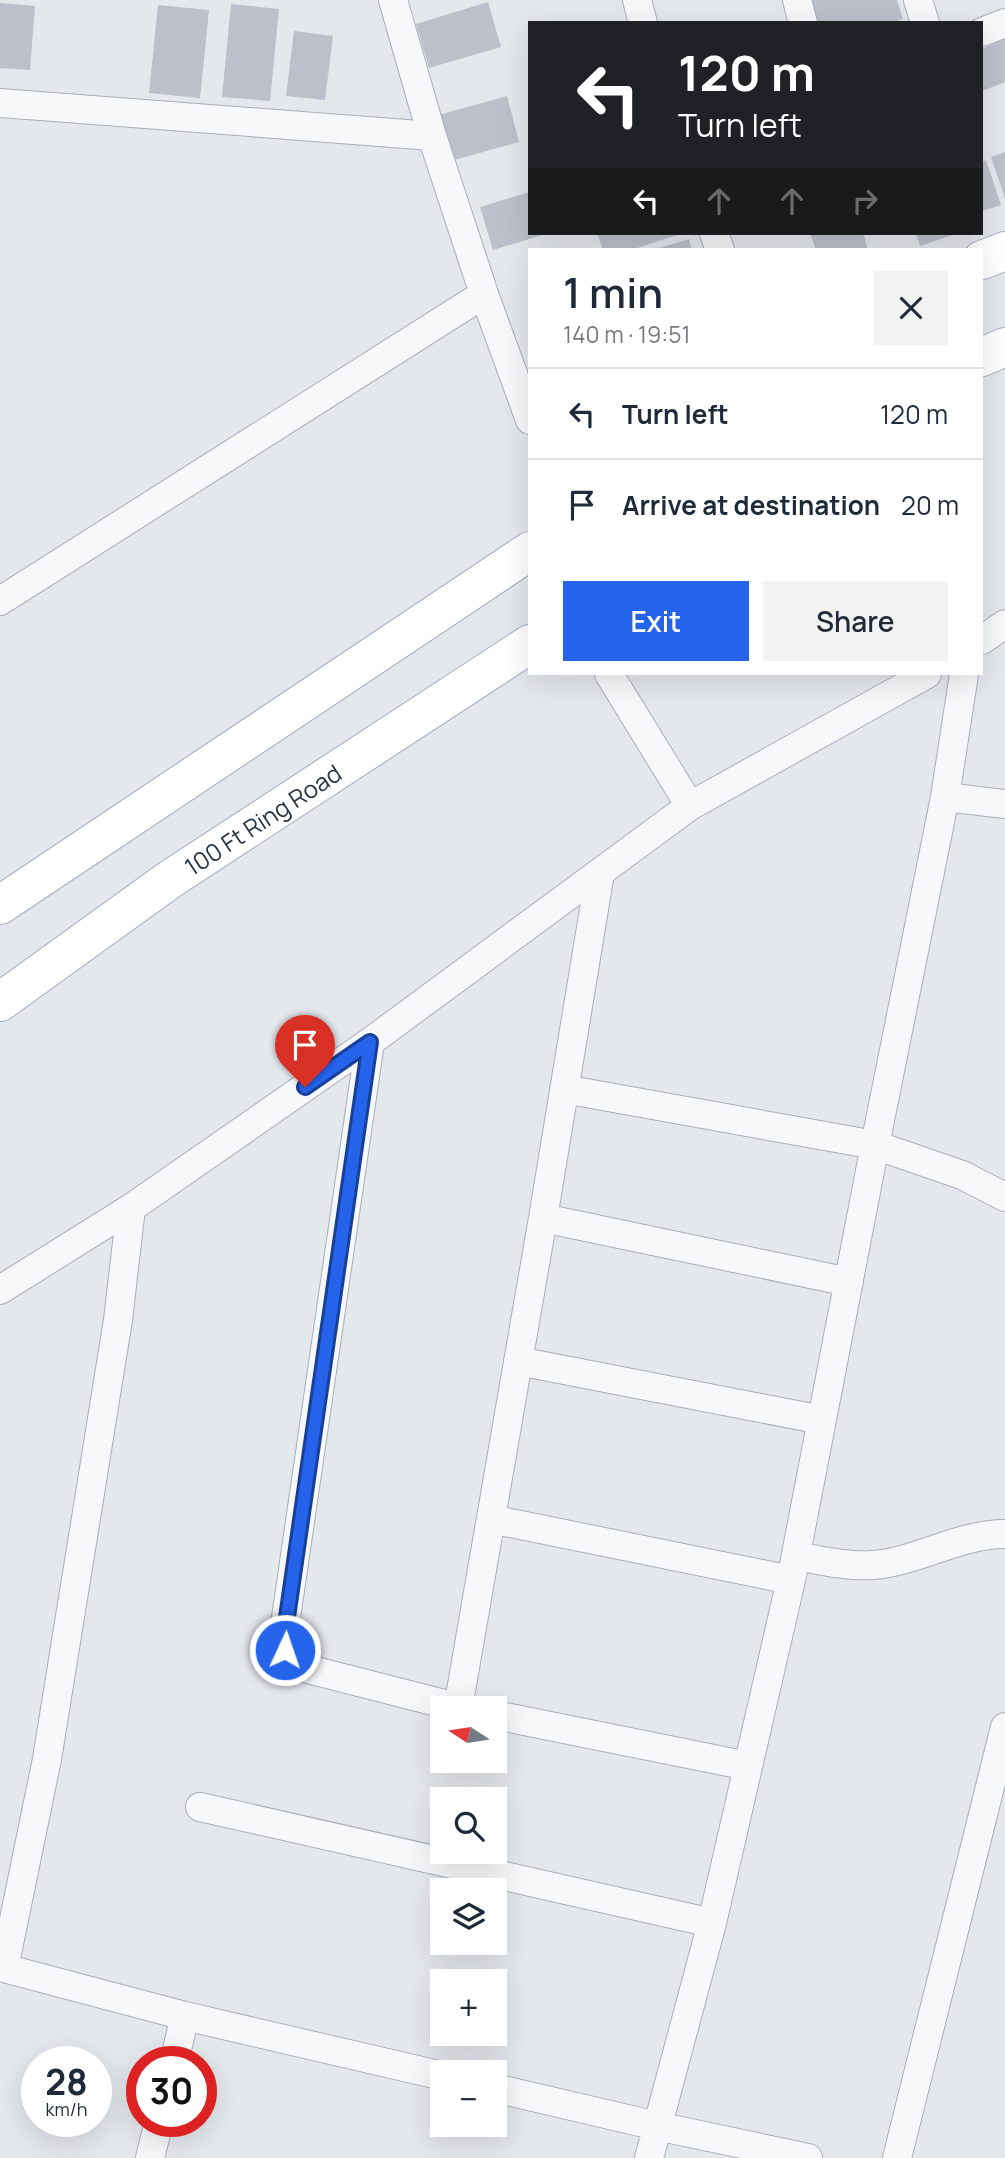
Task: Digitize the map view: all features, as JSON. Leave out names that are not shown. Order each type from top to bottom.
[{"type":"main road","points":[[983,260],[1005,251]]},
{"type":"main road","points":[[983,357],[1005,347]]},
{"type":"main road","points":[[0,905],[528,552]]},
{"type":"main road","name":"100 Ft Ring Road","points":[[0,1002],[169,880],[528,645]]},
{"type":"street","points":[[393,0],[432,136],[484,294],[528,415]]},
{"type":"street","points":[[637,0],[642,21]]},
{"type":"street","points":[[797,0],[802,21]]},
{"type":"street","points":[[918,0],[924,21]]},
{"type":"street","points":[[983,32],[1005,23]]},
{"type":"street","points":[[0,103],[432,136]]},
{"type":"street","points":[[0,601],[484,294]]},
{"type":"street","points":[[983,639],[1005,624]]},
{"type":"street","points":[[610,675],[690,806]]},
{"type":"street","points":[[0,1290],[131,1208],[370,1042],[690,806],[925,675]]},
{"type":"street","points":[[649,2158],[712,1923],[793,1568],[944,797],[964,675]]},
{"type":"street","points":[[944,797],[1005,804]]},
{"type":"street","points":[[461,1696],[600,873]]},
{"type":"street","points":[[370,1042],[284,1638],[285,1650],[292,1661],[304,1668],[430,1701]]},
{"type":"street","points":[[564,1089],[875,1145],[962,1175],[1005,1197]]},
{"type":"street","points":[[131,1208],[118,1320],[47,1759],[2,1967],[185,2016],[430,2073]]},
{"type":"street","points":[[543,1218],[849,1282]]},
{"type":"street","points":[[518,1361],[822,1420]]},
{"type":"street","points":[[491,1519],[793,1568],[873,1565],[981,1536],[1005,1534]]},
{"type":"street","points":[[508,1718],[748,1766]]},
{"type":"street","points":[[897,2158],[1005,1727]]},
{"type":"street","points":[[200,1807],[712,1923]]},
{"type":"street","points":[[178,2046],[185,2016]]},
{"type":"street","points":[[507,2091],[808,2158]]},
{"type":"street","points":[[150,2158],[155,2137]]},
{"type":"building","points":[[802,0],[897,0],[903,19],[898,21],[808,21]]},
{"type":"building","points":[[488,2],[501,47],[429,68],[416,24]]},
{"type":"building","points":[[0,3],[35,6],[30,70],[0,68]]},
{"type":"building","points":[[231,4],[279,9],[270,101],[222,97]]},
{"type":"building","points":[[158,5],[209,10],[200,98],[149,93]]},
{"type":"building","points":[[294,31],[333,36],[325,100],[286,96]]},
{"type":"building","points":[[1005,39],[1005,82],[983,91],[983,49]]},
{"type":"building","points":[[507,96],[519,142],[447,162],[435,116]]},
{"type":"building","points":[[1005,152],[1005,198],[991,157]]},
{"type":"building","points":[[986,160],[1001,205],[983,211],[983,162]]},
{"type":"building","points":[[528,193],[528,235],[542,235],[493,250],[480,207]]},
{"type":"building","points":[[598,235],[677,235],[637,248],[602,248]]},
{"type":"building","points":[[811,235],[864,235],[867,248],[815,248]]},
{"type":"building","points":[[917,235],[952,235],[920,246]]},
{"type":"building","points":[[689,239],[691,248],[660,248]]},
{"type":"route","points":[[285,1650],[284,1638],[370,1042],[305,1087]]}]
